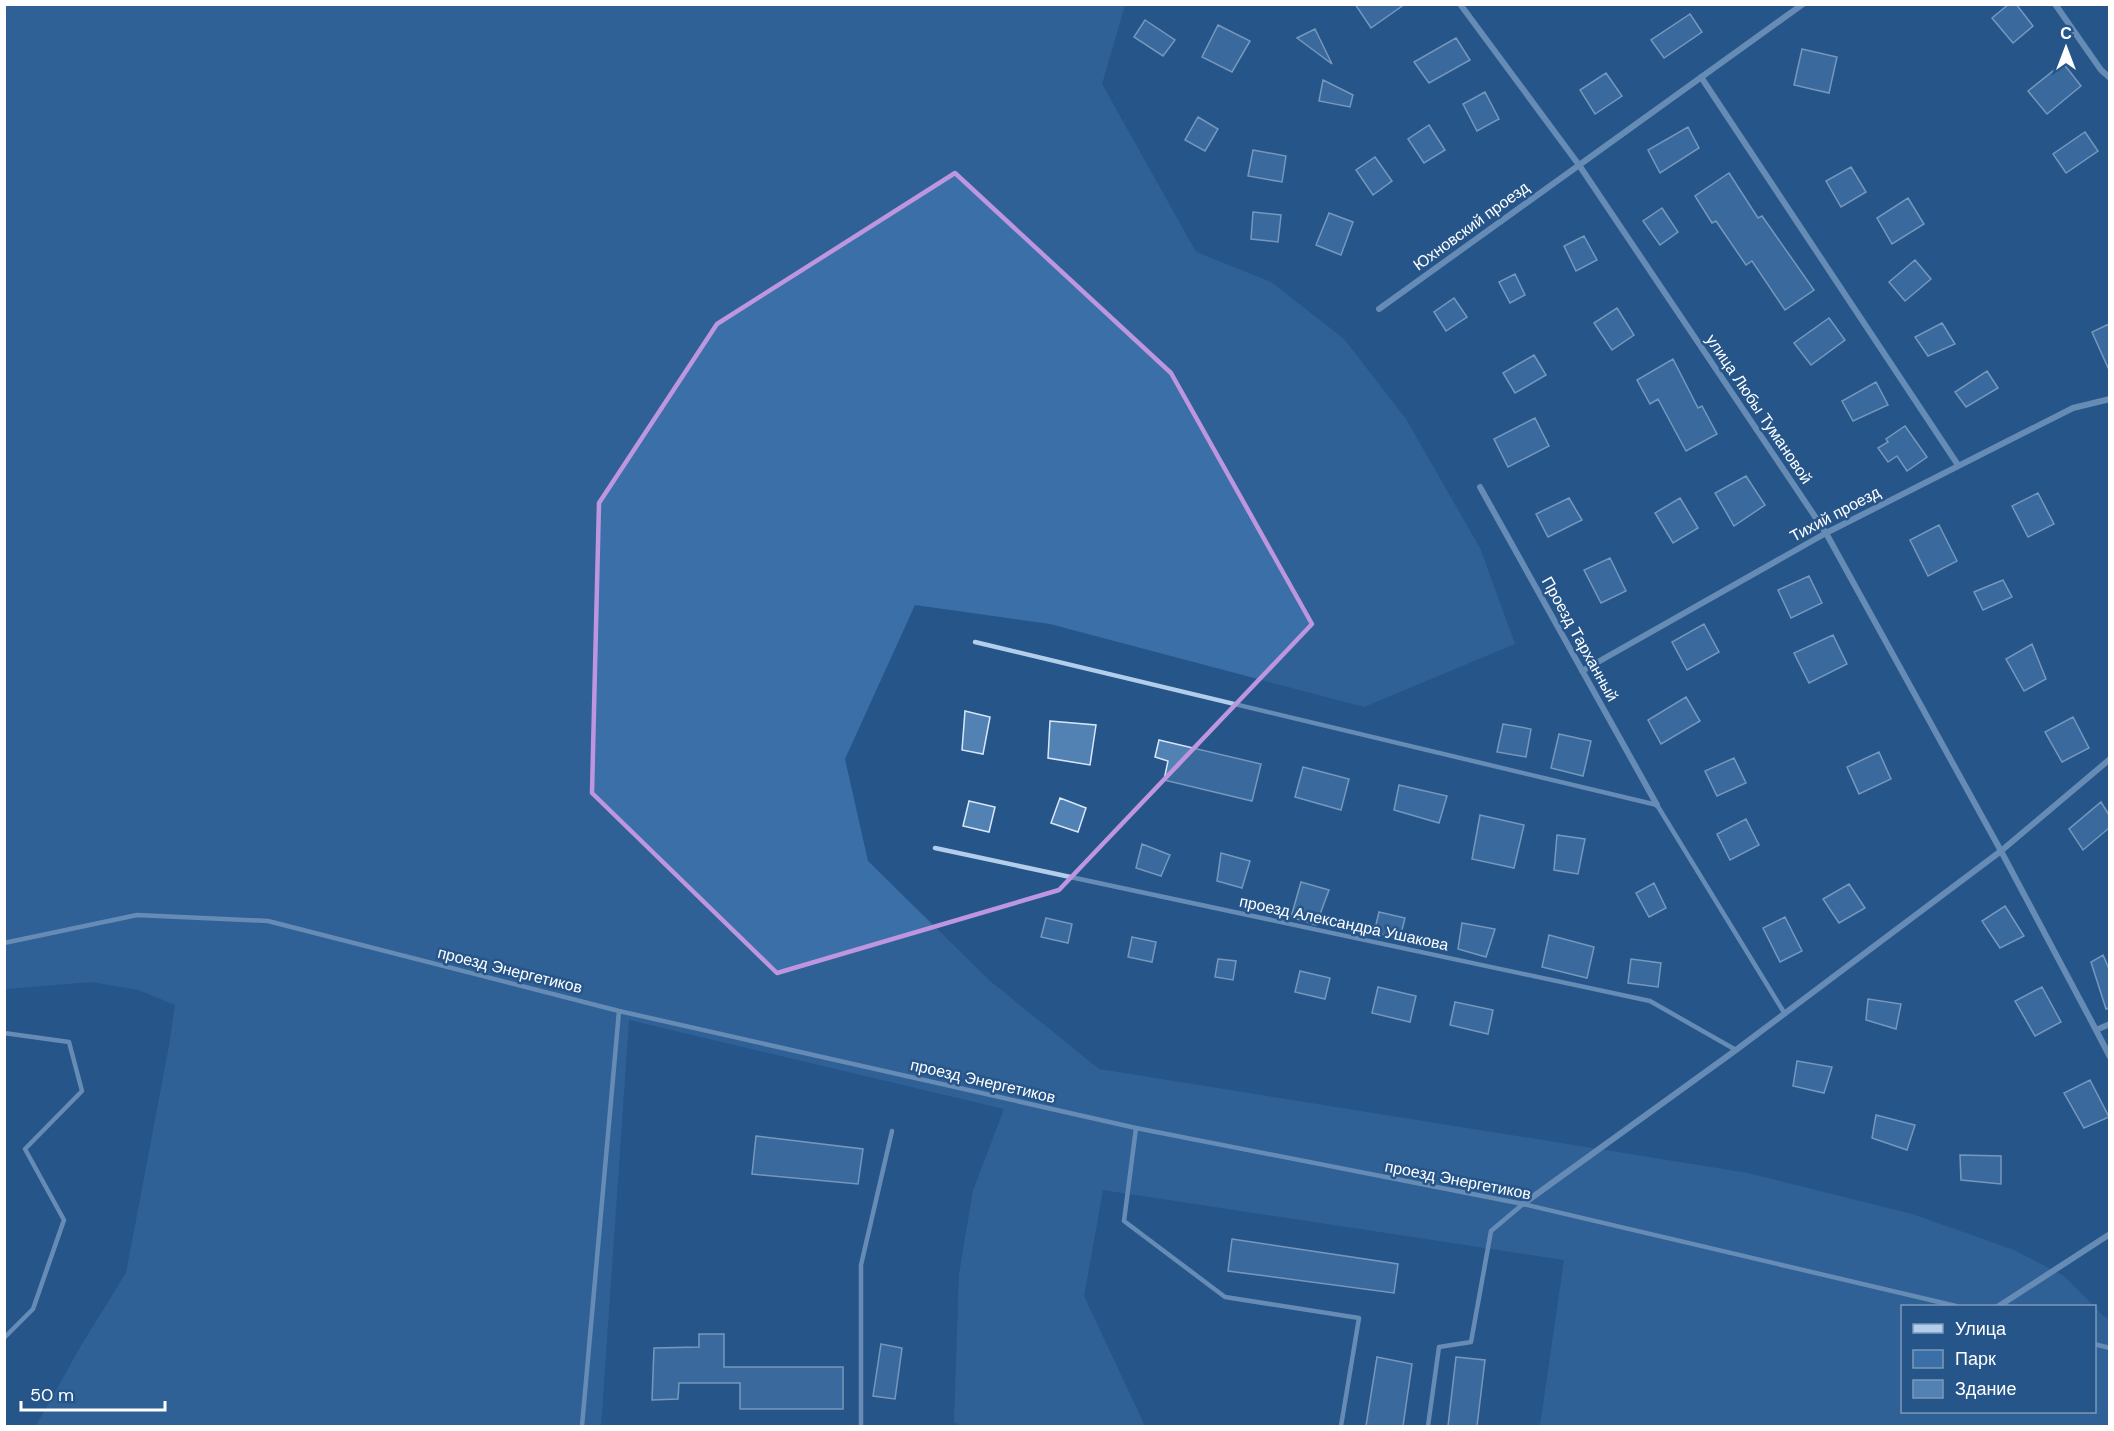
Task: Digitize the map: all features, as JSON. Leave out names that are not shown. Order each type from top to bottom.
[{"type":"street","name":"улица Любы Тумановой","points":[[1460,4],[1580,165],[1826,533],[2001,851],[2109,1057]]},
{"type":"street","name":"Юхновский проезд","points":[[1379,309],[1803,4]]},
{"type":"street","points":[[2055,4],[2109,78]]},
{"type":"street","points":[[1701,77],[1958,465]]},
{"type":"street","name":"Тихий проезд","points":[[1582,671],[1826,533],[2073,408],[2109,399]]},
{"type":"street","name":"Проезд Тарханный","points":[[1480,486],[1657,805]]},
{"type":"street","points":[[1523,1204],[1785,1014],[2001,851],[2109,759]]},
{"type":"street","points":[[2096,1030],[2109,1024]]},
{"type":"street","points":[[2001,1305],[2109,1234]]},
{"type":"lane","points":[[975,642],[1657,805],[1785,1014]]},
{"type":"lane","name":"проезд Александра Ушакова","points":[[935,848],[1650,1001],[1736,1050]]},
{"type":"lane","name":"проезд Энергетиков","points":[[4,943],[137,915],[268,921],[619,1011],[1136,1128],[1523,1204],[1952,1305]]},
{"type":"lane","points":[[582,1426],[619,1011]]},
{"type":"lane","points":[[4,1033],[69,1042],[82,1090],[25,1149],[64,1220],[33,1309],[4,1338]]},
{"type":"lane","points":[[1136,1128],[1124,1221],[1225,1297],[1359,1318],[1341,1426]]},
{"type":"lane","points":[[861,1426],[861,1264],[892,1131]]},
{"type":"lane","points":[[1428,1426],[1439,1347],[1471,1342],[1491,1231],[1523,1204]]},
{"type":"highlighted area","points":[[955,173],[1171,373],[1312,624],[1059,890],[777,973],[592,793],[599,503],[717,324]]},
{"type":"green space","points":[[4,5],[1125,5],[1102,84],[1196,252],[1271,282],[1344,339],[1406,419],[1480,548],[1515,644],[1364,707],[1050,624],[915,605],[845,759],[868,861],[990,981],[1099,1069],[1748,1173],[1912,1214],[2014,1250],[2064,1276],[2093,1305],[1901,1305],[1901,1413],[2096,1413],[2096,1308],[2109,1319],[2109,1426],[1540,1426],[1564,1260],[1103,1190],[1084,1296],[1145,1426],[961,1426],[954,1422],[959,1274],[973,1191],[1004,1109],[629,1020],[601,1426],[36,1426],[82,1344],[126,1273],[175,1005],[139,990],[92,982],[5,989]]},
{"type":"building","points":[[1355,4],[1405,4],[1371,28]]},
{"type":"building","points":[[2009,4],[2016,4],[2033,26],[2013,43],[1992,18]]},
{"type":"building","points":[[1690,14],[1702,32],[1664,58],[1651,40]]},
{"type":"building","points":[[1145,20],[1175,40],[1163,56],[1134,37]]},
{"type":"building","points":[[1218,25],[1250,41],[1232,72],[1202,57]]},
{"type":"building","points":[[1315,29],[1332,64],[1297,38]]},
{"type":"building","points":[[1456,38],[1470,60],[1429,83],[1414,62]]},
{"type":"building","points":[[1802,49],[1837,57],[1829,93],[1794,85]]},
{"type":"building","points":[[2063,63],[2081,86],[2047,114],[2028,91]]},
{"type":"building","points":[[1606,73],[1622,96],[1595,114],[1580,90]]},
{"type":"building","points":[[1323,80],[1353,95],[1350,107],[1319,101]]},
{"type":"building","points":[[1485,92],[1499,119],[1477,131],[1463,104]]},
{"type":"building","points":[[1198,117],[1218,129],[1205,151],[1185,140]]},
{"type":"building","points":[[1429,125],[1445,150],[1424,163],[1408,139]]},
{"type":"building","points":[[1688,127],[1699,148],[1660,173],[1648,150]]},
{"type":"building","points":[[2085,132],[2098,151],[2066,173],[2053,154]]},
{"type":"building","points":[[1253,150],[1286,156],[1282,182],[1248,176]]},
{"type":"building","points":[[1375,157],[1392,181],[1373,195],[1356,170]]},
{"type":"building","points":[[1851,167],[1866,192],[1841,207],[1826,181]]},
{"type":"building","points":[[1729,173],[1758,218],[1762,216],[1814,290],[1785,310],[1752,261],[1746,265],[1716,221],[1712,223],[1695,196]]},
{"type":"building","points":[[1908,198],[1924,224],[1892,244],[1877,218]]},
{"type":"building","points":[[1662,208],[1678,232],[1660,245],[1643,221]]},
{"type":"building","points":[[1253,212],[1281,215],[1278,242],[1251,239]]},
{"type":"building","points":[[1329,213],[1353,222],[1341,255],[1316,245]]},
{"type":"building","points":[[1584,236],[1597,260],[1576,271],[1564,246]]},
{"type":"building","points":[[1915,260],[1931,279],[1905,301],[1889,282]]},
{"type":"building","points":[[1515,274],[1525,295],[1510,303],[1499,282]]},
{"type":"building","points":[[1454,298],[1467,317],[1446,331],[1434,312]]},
{"type":"building","points":[[1617,308],[1634,335],[1612,350],[1594,323]]},
{"type":"building","points":[[1829,318],[1845,340],[1811,365],[1794,343]]},
{"type":"building","points":[[1942,323],[1955,344],[1928,356],[1915,337]]},
{"type":"building","points":[[2109,324],[2109,370],[2092,332]]},
{"type":"building","points":[[1534,355],[1546,375],[1515,393],[1503,373]]},
{"type":"building","points":[[1673,359],[1698,408],[1702,406],[1717,434],[1686,451],[1658,399],[1650,404],[1637,380]]},
{"type":"building","points":[[1987,371],[1998,388],[1966,407],[1955,392]]},
{"type":"building","points":[[1876,382],[1888,405],[1853,421],[1842,401]]},
{"type":"building","points":[[1535,418],[1549,446],[1508,467],[1494,439]]},
{"type":"building","points":[[1905,426],[1927,457],[1907,471],[1897,456],[1888,462],[1878,448],[1888,442],[1886,439]]},
{"type":"building","points":[[1746,476],[1765,505],[1734,526],[1715,493]]},
{"type":"building","points":[[2038,493],[2054,524],[2028,537],[2012,506]]},
{"type":"building","points":[[1569,498],[1582,520],[1548,537],[1536,514]]},
{"type":"building","points":[[1680,498],[1698,528],[1673,543],[1655,513]]},
{"type":"building","points":[[1939,525],[1957,561],[1928,576],[1910,540]]},
{"type":"building","points":[[1610,558],[1626,591],[1601,603],[1584,570]]},
{"type":"building","points":[[1809,576],[1822,603],[1791,618],[1778,590]]},
{"type":"building","points":[[2003,580],[2012,597],[1983,610],[1974,592]]},
{"type":"building","points":[[1704,624],[1719,652],[1687,670],[1672,642]]},
{"type":"building","points":[[1833,635],[1847,664],[1809,683],[1794,653]]},
{"type":"building","points":[[2032,644],[2046,679],[2024,691],[2006,659]]},
{"type":"building","points":[[1686,697],[1700,721],[1661,744],[1648,720]]},
{"type":"building","points":[[965,711],[990,717],[983,754],[962,750]]},
{"type":"building","points":[[2073,717],[2089,748],[2062,762],[2045,732]]},
{"type":"building","points":[[1050,721],[1096,725],[1090,765],[1048,758]]},
{"type":"building","points":[[1503,724],[1531,729],[1526,757],[1497,752]]},
{"type":"building","points":[[1559,734],[1591,741],[1583,776],[1551,768]]},
{"type":"building","points":[[1159,740],[1261,764],[1252,801],[1164,780],[1168,761],[1155,757]]},
{"type":"building","points":[[1879,752],[1891,779],[1859,794],[1847,767]]},
{"type":"building","points":[[1734,758],[1746,783],[1717,796],[1705,771]]},
{"type":"building","points":[[1303,767],[1349,779],[1341,810],[1295,797]]},
{"type":"building","points":[[1399,785],[1447,796],[1439,823],[1394,810]]},
{"type":"building","points":[[1060,798],[1086,808],[1078,832],[1051,823]]},
{"type":"building","points":[[969,801],[995,807],[989,832],[963,826]]},
{"type":"building","points":[[2101,802],[2109,815],[2109,828],[2083,850],[2069,829]]},
{"type":"building","points":[[1480,815],[1524,825],[1514,868],[1472,859]]},
{"type":"building","points":[[1746,819],[1759,845],[1730,860],[1717,834]]},
{"type":"building","points":[[1557,835],[1585,839],[1578,874],[1554,870]]},
{"type":"building","points":[[1142,844],[1170,855],[1161,876],[1136,868]]},
{"type":"building","points":[[1221,853],[1250,861],[1242,888],[1217,881]]},
{"type":"building","points":[[1301,882],[1329,890],[1316,925],[1291,917]]},
{"type":"building","points":[[1654,883],[1666,908],[1649,917],[1636,893]]},
{"type":"building","points":[[1849,884],[1865,908],[1839,923],[1823,899]]},
{"type":"building","points":[[2005,906],[2024,936],[2000,948],[1982,921]]},
{"type":"building","points":[[1379,912],[1405,918],[1400,938],[1374,933]]},
{"type":"building","points":[[1785,917],[1802,951],[1780,962],[1763,928]]},
{"type":"building","points":[[1046,918],[1072,924],[1068,943],[1041,937]]},
{"type":"building","points":[[1462,923],[1495,929],[1486,957],[1458,949]]},
{"type":"building","points":[[1549,935],[1594,947],[1587,978],[1542,967]]},
{"type":"building","points":[[1132,937],[1156,942],[1152,962],[1128,957]]},
{"type":"building","points":[[2103,955],[2109,969],[2109,1008],[2106,1009],[2091,962]]},
{"type":"building","points":[[1218,959],[1236,961],[1233,980],[1215,977]]},
{"type":"building","points":[[1631,959],[1661,963],[1658,987],[1628,983]]},
{"type":"building","points":[[1300,971],[1330,978],[1325,999],[1295,992]]},
{"type":"building","points":[[1378,987],[1416,996],[1410,1022],[1372,1013]]},
{"type":"building","points":[[2042,987],[2061,1022],[2035,1036],[2015,1001]]},
{"type":"building","points":[[1868,999],[1901,1004],[1896,1029],[1866,1020]]},
{"type":"building","points":[[1455,1002],[1493,1010],[1488,1034],[1450,1025]]},
{"type":"building","points":[[1797,1061],[1832,1067],[1824,1093],[1793,1086]]},
{"type":"building","points":[[2090,1080],[2109,1117],[2084,1128],[2064,1093]]},
{"type":"building","points":[[1876,1115],[1915,1125],[1907,1150],[1872,1138]]},
{"type":"building","points":[[756,1136],[863,1149],[858,1184],[752,1174]]},
{"type":"building","points":[[1960,1155],[2001,1156],[2001,1184],[1961,1180]]},
{"type":"building","points":[[1232,1239],[1398,1264],[1394,1293],[1228,1271]]},
{"type":"building","points":[[699,1334],[724,1334],[724,1367],[843,1367],[843,1409],[740,1409],[740,1383],[679,1383],[678,1399],[652,1400],[654,1348],[699,1347]]},
{"type":"building","points":[[881,1344],[902,1348],[895,1399],[873,1396]]},
{"type":"building","points":[[1377,1357],[1412,1364],[1403,1426],[1366,1426]]},
{"type":"building","points":[[1456,1357],[1485,1360],[1477,1426],[1448,1426]]}]
